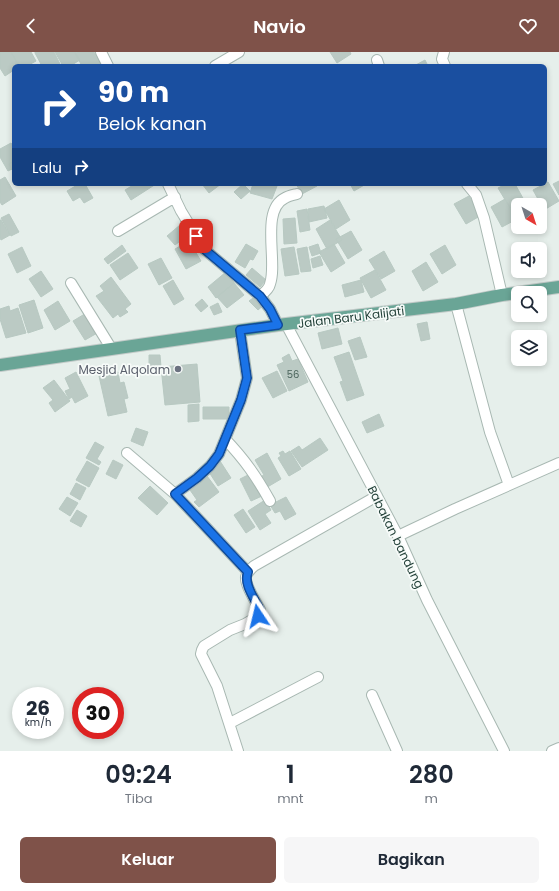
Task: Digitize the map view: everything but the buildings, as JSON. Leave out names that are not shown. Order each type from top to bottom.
[{"type":"main road","name":"Jalan Baru Kalijati","points":[[0,365],[240,330],[456,304],[502,294],[559,287]]},
{"type":"street","points":[[101,52],[107,64]]},
{"type":"street","points":[[218,64],[239,52]]},
{"type":"street","points":[[444,52],[442,59],[444,64]]},
{"type":"street","name":"Babakan bandung","points":[[169,186],[181,211],[204,249],[260,296],[282,325],[398,536],[427,600],[504,751]]},
{"type":"street","points":[[469,186],[476,195],[484,218],[502,294]]},
{"type":"street","points":[[260,296],[270,286],[272,274],[271,224],[273,215],[277,204],[284,198],[297,194]]},
{"type":"street","points":[[118,231],[175,197]]},
{"type":"street","points":[[71,283],[111,348]]},
{"type":"street","points":[[456,304],[490,432],[509,485]]},
{"type":"street","points":[[175,494],[197,478],[210,466],[219,454],[241,400],[247,378],[240,330]]},
{"type":"street","points":[[225,440],[244,459],[258,478],[270,501]]},
{"type":"street","points":[[127,453],[175,494],[248,572]]},
{"type":"street","points":[[398,536],[559,463]]},
{"type":"street","points":[[238,751],[217,686],[201,654],[204,646],[230,630],[252,620],[260,613],[260,610],[247,584],[246,577],[248,572],[254,566],[377,496]]},
{"type":"street","points":[[230,723],[318,677]]},
{"type":"street","points":[[372,695],[397,751]]},
{"type":"street","points":[[552,751],[559,748]]},
{"type":"place","name":"Mesjid Alqolam","points":[[178,369]]},
{"type":"route","points":[[196,236],[204,249],[260,296],[270,309],[278,325],[240,330],[247,378],[241,400],[219,454],[210,466],[197,478],[175,494],[248,572],[246,577],[247,584],[260,610],[258,616]]}]
